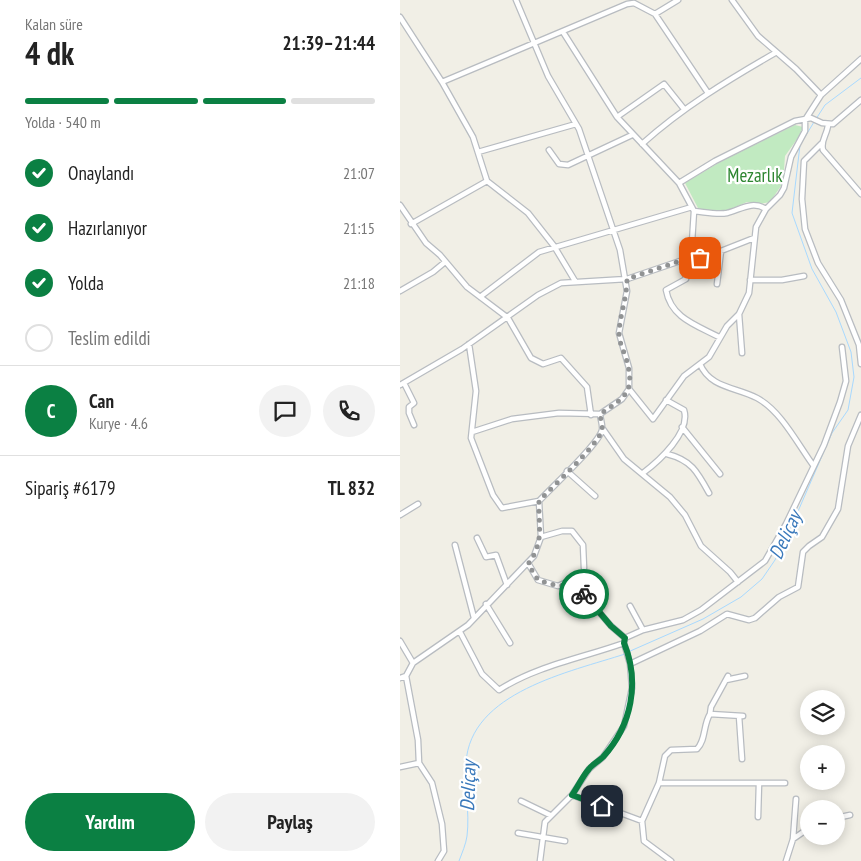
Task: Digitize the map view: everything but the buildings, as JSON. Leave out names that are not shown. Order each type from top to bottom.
[{"type":"street","points":[[472,432],[512,418],[559,413],[600,414],[622,399],[629,389],[629,368],[619,333],[626,302],[627,279],[613,229],[589,154],[576,124],[548,76],[535,41],[516,0]]},
{"type":"street","points":[[655,14],[678,0]]},
{"type":"street","points":[[732,0],[758,36],[821,95]]},
{"type":"street","points":[[442,82],[535,41],[563,32],[629,2],[655,14],[708,93]]},
{"type":"street","points":[[400,17],[442,82],[473,137],[487,181],[528,213],[554,246],[576,281]]},
{"type":"street","points":[[563,32],[617,117],[679,183],[693,209],[691,258]]},
{"type":"street","points":[[642,144],[684,109],[775,53]]},
{"type":"street","points":[[629,389],[653,419],[684,376],[709,356],[726,326],[739,314],[749,293],[756,227],[766,209],[780,195],[784,188],[791,157],[805,131],[805,120],[821,95],[861,58]]},
{"type":"street","points":[[617,117],[664,84],[684,109]]},
{"type":"street","points":[[679,183],[715,161],[794,121],[814,120],[828,124],[838,120],[861,100]]},
{"type":"street","points":[[478,152],[576,124]]},
{"type":"street","points":[[828,124],[828,130],[822,144],[804,160],[802,199],[804,223],[815,256],[827,281],[841,300],[857,340],[861,364]]},
{"type":"street","points":[[548,150],[563,166],[632,135]]},
{"type":"street","points":[[822,144],[823,150],[861,194]]},
{"type":"street","points":[[411,224],[487,181]]},
{"type":"street","points":[[400,205],[411,224],[467,287],[508,318],[531,358],[537,363],[543,364],[561,358],[581,379],[587,387],[591,415]]},
{"type":"street","points":[[480,297],[522,263],[554,246],[693,209],[726,213],[750,205],[766,209]]},
{"type":"street","points":[[414,425],[409,413],[409,407],[414,403],[402,384],[469,344],[538,295],[561,283],[627,279],[683,260],[700,258],[754,238]]},
{"type":"street","points":[[718,284],[721,251]]},
{"type":"street","points":[[683,260],[686,278],[666,290],[669,300],[677,314],[719,337]]},
{"type":"street","points":[[400,291],[433,272],[445,262]]},
{"type":"street","points":[[750,280],[782,280],[804,276]]},
{"type":"street","points":[[739,314],[742,353]]},
{"type":"street","points":[[469,344],[476,391],[471,438],[493,495],[502,508],[539,501],[567,471],[592,449],[603,429]]},
{"type":"street","points":[[460,632],[482,674],[499,690],[512,682],[557,663],[625,642],[643,630],[683,620],[702,610],[765,562],[824,445],[846,382],[842,347]]},
{"type":"street","points":[[700,364],[709,380],[747,394],[766,404],[813,465]]},
{"type":"street","points":[[643,473],[667,454],[682,427],[684,410],[666,400]]},
{"type":"street","points":[[600,414],[603,429],[624,459],[670,497],[684,515],[701,546],[730,572],[738,582]]},
{"type":"street","points":[[630,662],[700,631],[727,614],[749,620],[755,618],[779,596],[798,587],[803,552],[822,537],[838,510],[848,446],[861,415]]},
{"type":"street","points":[[682,427],[720,474]]},
{"type":"street","points":[[667,454],[688,462],[700,476],[709,493]]},
{"type":"street","points":[[567,471],[595,496]]},
{"type":"street","points":[[438,861],[444,851],[444,842],[438,800],[432,783],[419,762],[418,740],[406,676],[413,663],[460,632],[528,564],[534,556],[541,537],[539,501]]},
{"type":"street","points":[[400,515],[418,504]]},
{"type":"street","points":[[541,537],[562,531],[572,531],[583,545],[584,568]]},
{"type":"street","points":[[478,538],[486,558],[496,555],[507,585]]},
{"type":"street","points":[[455,545],[474,618]]},
{"type":"street","points":[[528,564],[538,580],[558,586],[567,582],[575,584],[625,642],[630,662],[632,688],[624,726],[603,757],[589,769],[572,795],[545,822],[540,861]]},
{"type":"street","points":[[486,604],[510,643]]},
{"type":"street","points":[[630,606],[643,630]]},
{"type":"street","points":[[400,641],[413,663]]},
{"type":"street","points":[[400,678],[406,676]]},
{"type":"street","points":[[671,861],[644,841],[642,821],[659,783],[666,756],[671,750],[697,749],[701,745],[711,707],[727,678],[745,676]]},
{"type":"street","points":[[710,714],[741,716],[742,759]]},
{"type":"street","points":[[400,767],[419,762]]},
{"type":"street","points":[[659,783],[785,783]]},
{"type":"street","points":[[758,817],[759,783]]},
{"type":"street","points":[[572,795],[642,821]]},
{"type":"street","points":[[786,861],[793,839],[796,799]]},
{"type":"street","points":[[521,801],[550,815]]},
{"type":"street","points":[[845,816],[850,815]]},
{"type":"street","points":[[518,833],[565,841]]},
{"type":"street","points":[[793,839],[800,834]]},
{"type":"green space","name":"Mezarlık","points":[[795,125],[803,127],[800,135],[785,156],[783,183],[770,202],[760,204],[747,202],[726,211],[704,211],[698,208],[685,183],[720,162]]},
{"type":"waterway","name":"Deliçay","points":[[816,119],[825,105],[861,78]]},
{"type":"waterway","name":"Deliçay","points":[[628,652],[703,619],[741,597],[762,579],[775,560],[789,532],[832,433],[848,410],[854,377],[851,352],[836,312],[812,269],[792,213],[800,145],[814,122]]},
{"type":"waterway","name":"Deliçay","points":[[459,861],[466,842],[468,827],[466,763],[472,739],[485,719],[504,702],[526,689],[552,678],[625,654]]},
{"type":"way so far","points":[[584,594],[571,582],[558,586],[538,580],[528,564],[534,556],[541,537],[538,516],[539,501],[575,463],[592,449],[603,429],[600,414],[622,399],[629,389],[629,368],[620,342],[619,333],[626,302],[627,279],[683,260],[700,258]]},
{"type":"route","points":[[584,594],[611,626],[625,638],[624,643],[632,676],[631,703],[624,726],[603,757],[589,769],[572,795],[602,806]]}]
